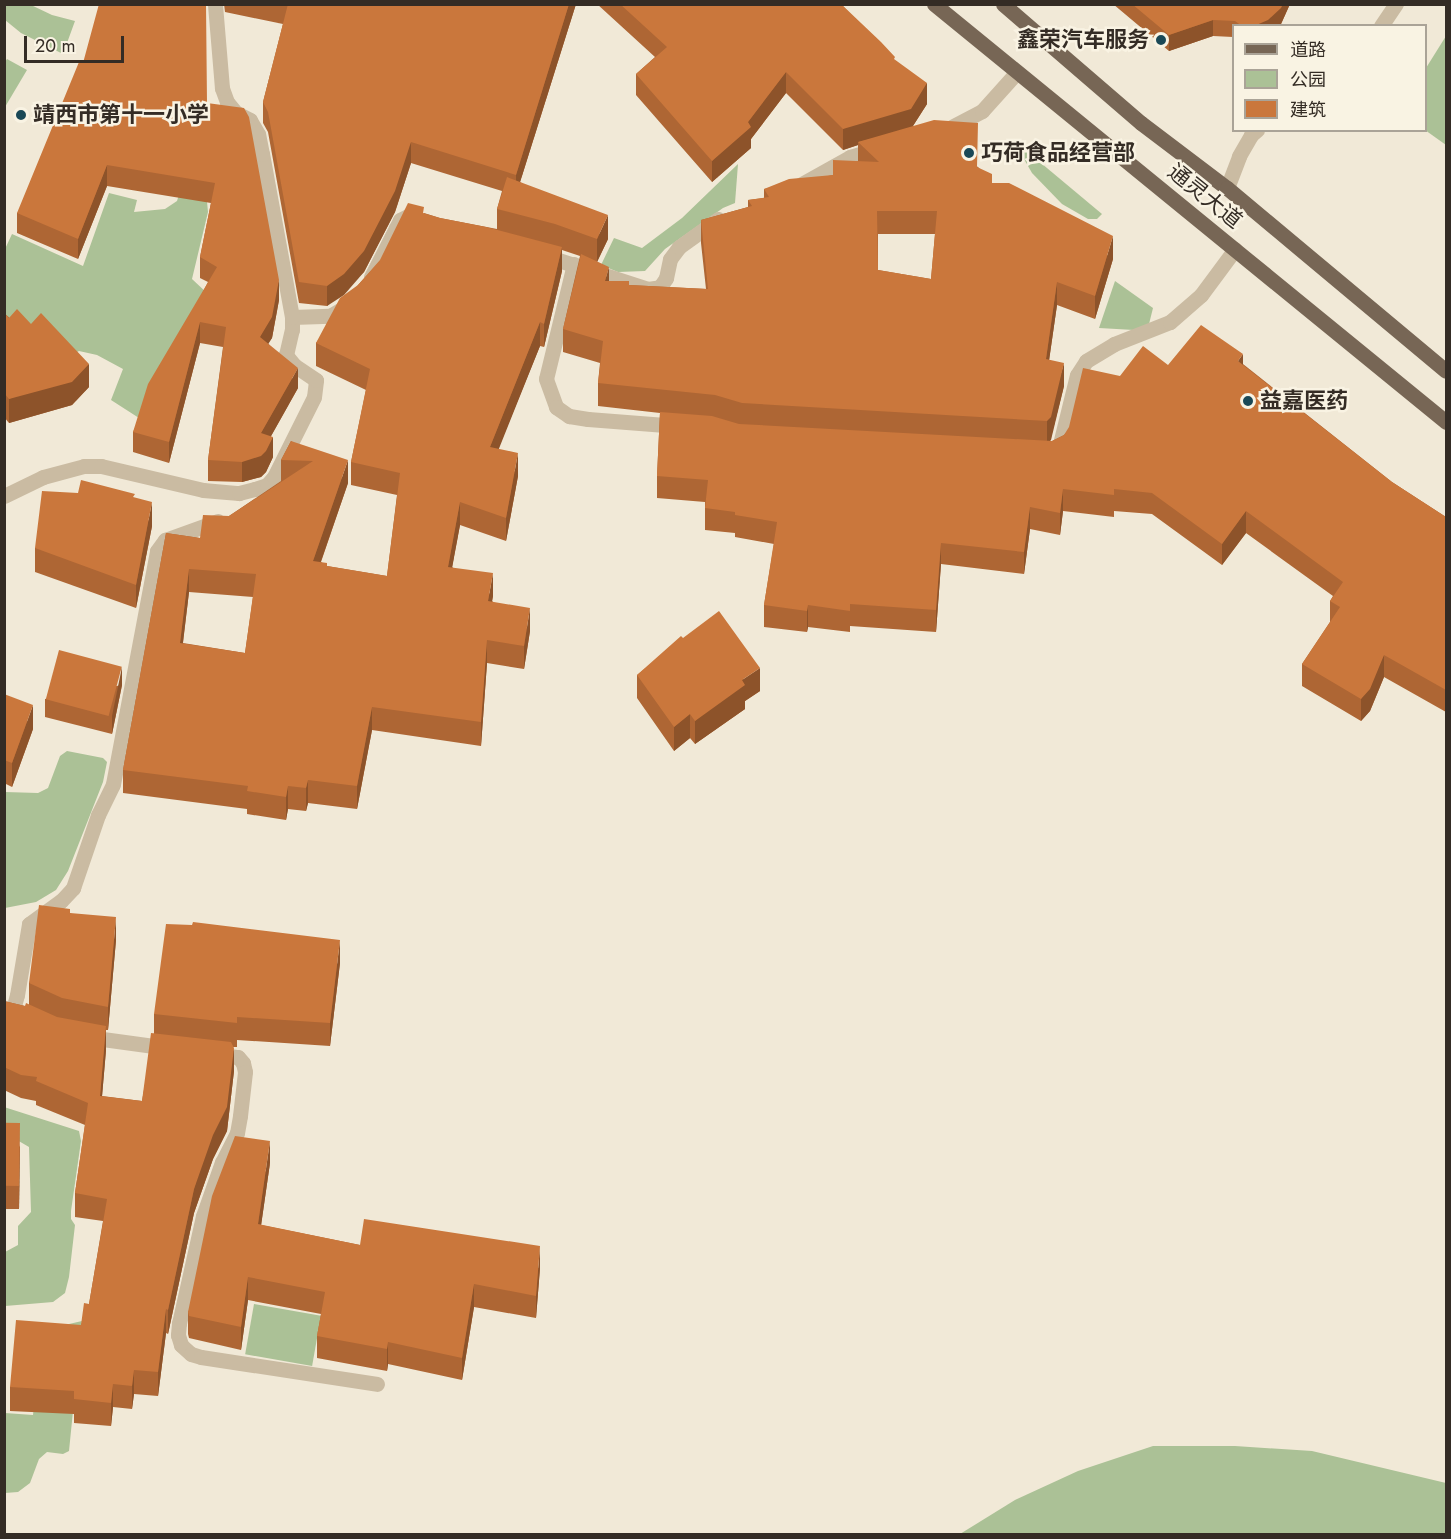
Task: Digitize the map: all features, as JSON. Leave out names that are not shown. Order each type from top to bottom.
[{"type":"main road","name":"通灵大道","points":[[934,4],[1446,422]]},
{"type":"main road","name":"通灵大道","points":[[1003,4],[1141,123],[1227,188],[1446,370]]},
{"type":"street","points":[[4,495],[43,477],[84,465],[119,470],[203,490],[239,493],[267,485],[274,477],[316,390],[316,380],[294,365],[286,355],[292,330],[291,318],[258,135],[250,120],[236,113],[227,102],[222,88],[215,4]]},
{"type":"street","points":[[1382,24],[1396,4]]},
{"type":"street","points":[[927,136],[955,127],[982,111],[1017,72]]},
{"type":"street","points":[[1227,188],[1239,156],[1255,132]]},
{"type":"street","points":[[784,194],[850,157],[893,144]]},
{"type":"street","points":[[526,252],[574,264],[648,289],[660,287],[666,278],[670,259],[679,246],[704,227],[734,212]]},
{"type":"street","points":[[291,318],[330,316],[360,292],[372,277],[400,220],[407,215],[425,215]]},
{"type":"street","points":[[1037,454],[1056,451],[1060,444],[1077,375],[1086,361],[1101,350],[1154,329],[1177,317],[1201,295],[1235,249]]},
{"type":"street","points":[[574,264],[546,379],[556,407],[570,416],[588,420],[691,427]]},
{"type":"street","points":[[27,1018],[9,1008],[29,924],[61,901],[72,888],[98,815],[112,784],[157,551],[165,540],[236,512],[254,499],[255,489]]},
{"type":"street","points":[[68,1033],[183,1050]]},
{"type":"street","points":[[204,1052],[238,1057],[243,1063],[245,1072],[237,1133],[211,1191],[196,1245],[179,1323],[178,1335],[181,1346],[191,1354],[201,1357],[377,1384]]},
{"type":"green space","points":[[4,5],[31,5],[52,15],[75,21],[63,54],[21,33],[5,20]]},
{"type":"green space","points":[[1446,36],[1446,145],[1427,131],[1427,66]]},
{"type":"green space","points":[[7,59],[27,70],[5,107],[5,62]]},
{"type":"green space","points":[[1023,148],[1102,214],[1097,219],[1088,219],[1062,204],[1032,173],[1024,159]]},
{"type":"green space","points":[[738,164],[735,203],[723,208],[665,249],[645,271],[618,272],[601,265],[614,238],[642,248],[682,218]]},
{"type":"green space","points":[[181,188],[206,191],[208,212],[192,279],[208,294],[139,418],[111,400],[123,369],[97,355],[79,351],[67,357],[5,329],[5,249],[12,234],[83,266],[109,193],[137,200],[134,212],[165,209],[177,201]]},
{"type":"green space","points":[[1115,281],[1153,308],[1149,324],[1134,330],[1099,328]]},
{"type":"green space","points":[[67,751],[103,758],[107,762],[103,782],[68,871],[56,890],[36,902],[5,908],[5,792],[38,793],[48,788],[60,756]]},
{"type":"green space","points":[[4,1107],[79,1131],[81,1141],[71,1211],[71,1219],[75,1225],[69,1277],[65,1293],[53,1302],[5,1306],[5,1252],[18,1245],[18,1226],[31,1212],[29,1147],[5,1133]]},
{"type":"green space","points":[[254,1304],[321,1316],[312,1366],[245,1354]]},
{"type":"green space","points":[[82,1321],[69,1451],[63,1454],[47,1452],[39,1459],[30,1483],[18,1492],[5,1493],[5,1413],[33,1415],[40,1343],[63,1332],[69,1324]]},
{"type":"green space","points":[[1153,1446],[1235,1446],[1312,1451],[1446,1483],[1446,1534],[960,1534],[1015,1500],[1078,1471]]},
{"type":"building","points":[[99,4],[206,4],[207,103],[244,108],[249,117],[279,280],[272,317],[260,337],[298,368],[261,433],[273,437],[261,456],[242,462],[208,460],[226,327],[200,322],[169,442],[133,432],[148,384],[217,267],[200,257],[215,183],[107,165],[78,239],[17,213],[79,62],[83,63]]},
{"type":"building","points":[[288,4],[569,4],[516,175],[411,142],[395,191],[364,251],[344,274],[327,286],[299,282],[268,112],[263,102]]},
{"type":"building","points":[[620,4],[841,4],[881,42],[895,57],[894,59],[927,83],[911,109],[843,129],[786,72],[748,122],[751,127],[712,161],[636,74],[667,47]]},
{"type":"building","points":[[1132,4],[1283,4],[1268,20],[1259,24],[1213,20],[1169,35]]},
{"type":"building","points":[[934,120],[978,123],[977,167],[992,174],[992,183],[1009,183],[1113,236],[1095,296],[1057,282],[1046,359],[1064,363],[1051,417],[1047,421],[742,403],[715,395],[598,383],[603,341],[563,329],[581,254],[609,267],[605,281],[629,281],[629,285],[708,289],[701,220],[752,206],[748,200],[769,197],[764,189],[789,179],[833,175],[833,160],[879,162],[858,142]],"holes":[[[877,211],[937,211],[931,279],[878,270]]]},
{"type":"building","points":[[507,177],[608,215],[597,239],[555,224],[497,209]]},
{"type":"building","points":[[408,203],[424,207],[423,213],[440,218],[486,227],[562,247],[544,324],[540,322],[490,447],[518,453],[506,518],[460,502],[448,567],[493,573],[488,601],[530,608],[524,646],[487,640],[481,722],[372,707],[357,786],[308,780],[306,788],[288,786],[286,797],[247,791],[248,786],[123,770],[166,533],[200,538],[203,515],[229,516],[313,461],[281,460],[291,441],[348,460],[313,561],[327,563],[327,566],[387,576],[400,473],[351,462],[370,369],[316,343],[340,298],[358,285],[380,260]],"holes":[[[189,569],[256,574],[245,653],[180,643]]]},
{"type":"building","points":[[17,309],[31,324],[41,313],[89,364],[72,382],[9,399],[4,393],[4,313],[9,318]]},
{"type":"building","points":[[1201,325],[1243,354],[1238,361],[1392,482],[1446,517],[1446,690],[1384,655],[1370,689],[1361,699],[1302,664],[1340,607],[1330,601],[1343,582],[1246,511],[1222,544],[1152,493],[1114,489],[1114,495],[1063,489],[1060,513],[1030,507],[1024,552],[941,543],[936,610],[850,604],[850,611],[808,605],[807,611],[764,605],[777,522],[705,508],[708,480],[657,476],[660,412],[712,416],[739,424],[1052,441],[1064,435],[1069,427],[1083,368],[1120,376],[1143,346],[1168,365]]},
{"type":"building","points":[[81,480],[135,494],[133,497],[152,502],[136,585],[35,548],[42,491],[78,493]]},
{"type":"building","points":[[719,611],[760,668],[742,680],[745,685],[695,721],[690,714],[674,727],[637,675],[681,636],[683,638]]},
{"type":"building","points":[[59,650],[122,667],[109,716],[46,699]]},
{"type":"building","points":[[4,694],[33,705],[12,763],[4,760]]},
{"type":"building","points":[[39,905],[70,909],[70,913],[116,917],[108,1007],[62,998],[29,983]]},
{"type":"building","points":[[193,922],[340,940],[330,1023],[237,1017],[237,1023],[154,1014],[166,924],[192,925]]},
{"type":"building","points":[[4,1001],[25,1006],[26,1003],[57,1017],[106,1026],[100,1096],[142,1101],[151,1033],[231,1042],[234,1048],[227,1107],[213,1135],[194,1189],[168,1310],[166,1309],[158,1372],[134,1370],[132,1386],[113,1384],[111,1403],[74,1399],[74,1391],[10,1387],[16,1320],[81,1325],[84,1303],[89,1304],[107,1199],[75,1193],[88,1103],[36,1081],[37,1077],[21,1075],[4,1067]]},
{"type":"building","points":[[4,1123],[20,1123],[19,1186],[4,1186]]},
{"type":"building","points":[[235,1136],[270,1141],[258,1224],[360,1245],[364,1219],[540,1246],[536,1296],[474,1284],[462,1358],[388,1342],[387,1349],[317,1336],[325,1292],[248,1277],[241,1327],[189,1316],[212,1196]]},
{"type":"place","name":"鑫荣汽车服务","points":[[1161,40]]},
{"type":"place","name":"靖西市第十一小学","points":[[21,115]]},
{"type":"place","name":"巧荷食品经营部","points":[[969,153]]},
{"type":"place","name":"益嘉医药","points":[[1248,401]]}]
